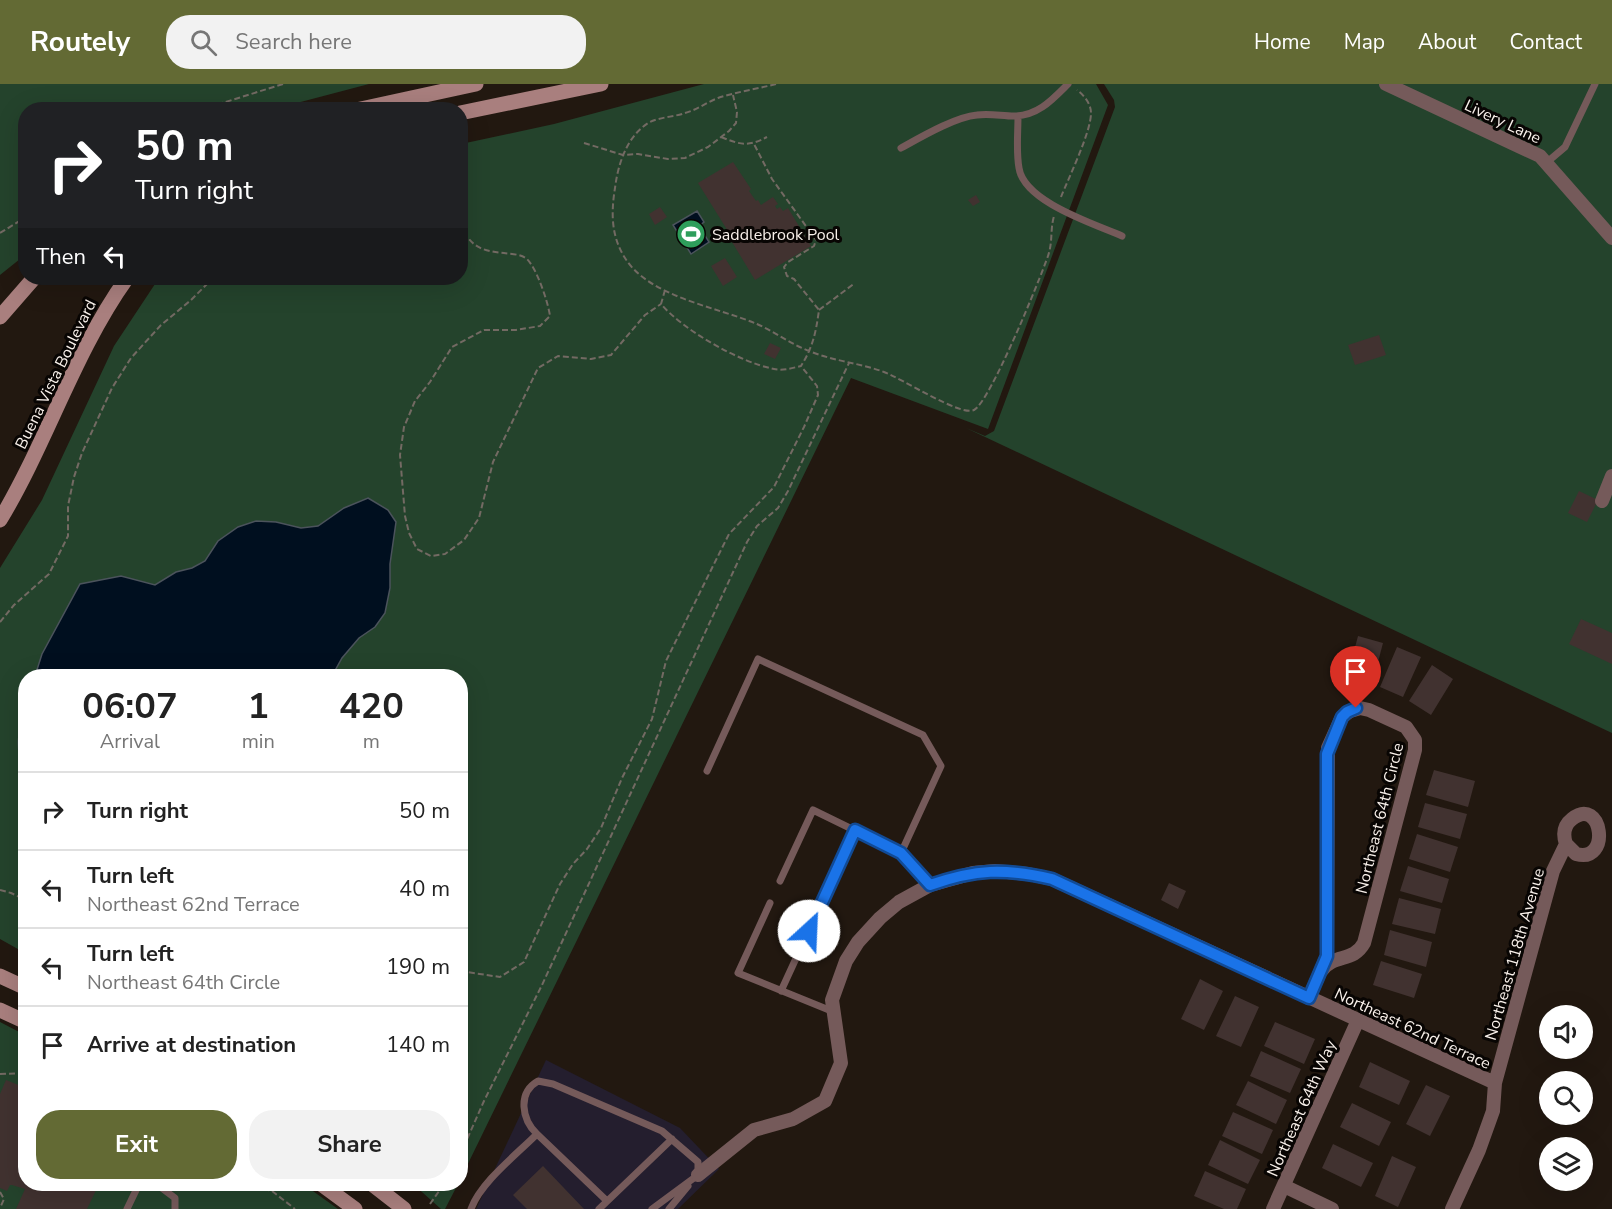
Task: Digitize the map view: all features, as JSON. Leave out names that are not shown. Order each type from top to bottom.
[{"type":"main road","points":[[393,102],[476,84]]},
{"type":"main road","points":[[468,111],[601,84]]},
{"type":"main road","points":[[0,317],[28,285]]},
{"type":"main road","name":"Buena Vista Boulevard","points":[[0,520],[22,483],[73,371],[102,316],[122,285]]},
{"type":"main road","points":[[0,976],[18,984]]},
{"type":"main road","points":[[0,1010],[18,1018]]},
{"type":"main road","points":[[331,1191],[355,1209]]},
{"type":"main road","points":[[381,1191],[404,1209]]},
{"type":"street","name":"Livery Lane","points":[[1386,84],[1540,156],[1612,238]]},
{"type":"street","points":[[1602,501],[1612,476]]},
{"type":"street","name":"Northeast 64th Circle","points":[[1309,998],[1327,956],[1327,754],[1342,717],[1353,709],[1364,708],[1406,727],[1415,740],[1415,750],[1364,943],[1356,954],[1334,960],[1322,970]]},
{"type":"street","name":"Northeast 118th Avenue","points":[[1452,1209],[1479,1150],[1493,1111],[1495,1083],[1553,872],[1566,844]]},
{"type":"street","name":"Northeast 62nd Terrace","points":[[698,1175],[754,1130],[793,1119],[825,1101],[842,1063],[832,1000],[846,961],[858,942],[880,918],[899,902],[930,885],[973,873],[995,871],[1052,879],[1495,1083]]},
{"type":"street","name":"Northeast 64th Way","points":[[1273,1209],[1358,1020]]},
{"type":"street","points":[[1284,1186],[1332,1209]]},
{"type":"lane","points":[[901,148],[937,129],[976,115],[1018,116],[1033,113],[1048,104],[1070,84]]},
{"type":"lane","points":[[1546,163],[1565,147],[1595,84]]},
{"type":"lane","points":[[1018,116],[1019,171],[1032,190],[1057,208],[1122,236]]},
{"type":"lane","points":[[707,771],[758,659],[923,735],[941,766],[901,853]]},
{"type":"lane","points":[[780,881],[813,810],[901,853],[930,885]]},
{"type":"lane","points":[[781,991],[855,830]]},
{"type":"lane","points":[[770,903],[738,973],[834,1013]]},
{"type":"lane","points":[[607,1201],[528,1126],[524,1112],[526,1097],[532,1085],[538,1081],[553,1084],[662,1131],[698,1162],[698,1175]]},
{"type":"lane","points":[[471,1209],[475,1199],[486,1185],[537,1134]]},
{"type":"lane","points":[[599,1209],[672,1140]]},
{"type":"lane","name":"Northeast 62nd Terrace","points":[[652,1209],[698,1175]]},
{"type":"lane","name":"Northeast 62nd Terrace","points":[[669,1209],[698,1175]]},
{"type":"lane","points":[[127,1209],[136,1191]]},
{"type":"lane","points":[[166,1191],[175,1198],[175,1209]]},
{"type":"path","points":[[226,102],[283,84]]},
{"type":"path","points":[[776,84],[719,98],[686,113],[651,122],[636,133],[617,171],[612,212],[615,237],[625,259],[641,276],[664,290],[757,324],[810,352],[885,372],[968,412],[975,410],[986,398],[1019,327],[1048,256],[1053,240],[1051,224],[1088,128],[1091,111],[1085,96],[1070,84]]},
{"type":"path","points":[[584,143],[623,155],[638,154],[668,159],[685,158],[708,147],[736,123],[737,112],[733,95]]},
{"type":"path","points":[[721,137],[746,145],[754,144],[767,137]]},
{"type":"path","points":[[754,144],[772,179],[816,240],[814,246],[788,262],[784,267],[787,276],[794,279],[819,310]]},
{"type":"path","points":[[0,233],[18,222]]},
{"type":"path","points":[[468,238],[476,247],[514,254],[527,259],[538,277],[548,302],[550,316],[540,326],[516,330],[484,330],[453,347],[415,401],[404,427],[400,454],[405,516],[409,533],[417,549],[431,556],[445,554],[464,540],[479,518],[493,462],[538,368],[558,356],[591,359],[611,355],[645,315],[661,304],[664,290]]},
{"type":"path","points":[[661,304],[683,325],[731,352],[774,369],[785,369],[801,366],[810,352],[816,333],[819,310],[855,283]]},
{"type":"path","points":[[0,622],[14,605],[50,574],[68,536],[68,506],[82,453],[112,388],[131,358],[161,325],[206,285]]},
{"type":"path","points":[[468,1137],[542,985],[747,542],[757,526],[778,508],[788,491],[849,362]]},
{"type":"path","points":[[468,972],[500,977],[524,962],[560,884],[601,828],[622,778],[652,719],[666,661],[729,534],[774,487],[818,395],[817,386],[801,366]]},
{"type":"path","points":[[0,890],[18,896]]},
{"type":"path","points":[[0,1074],[18,1073]]},
{"type":"path","points":[[272,1191],[295,1209]]},
{"type":"path","points":[[430,1204],[439,1191]]},
{"type":"path","points":[[0,1192],[4,1199],[0,1208]]},
{"type":"shaded area","points":[[546,1060],[680,1128],[719,1169],[678,1209],[476,1209]]},
{"type":"green space","points":[[0,84],[369,84],[301,102],[18,102],[18,261],[0,275]]},
{"type":"green space","points":[[704,84],[1096,84],[1108,105],[988,429],[851,378],[468,1164],[468,669],[18,669],[18,949],[0,939],[0,568],[42,500],[114,346],[154,285],[468,285],[468,142],[554,124]]},
{"type":"green space","points":[[1104,84],[1612,84],[1612,733],[966,428],[985,436],[994,431],[1115,107],[1114,100]]},
{"type":"green space","points":[[0,1022],[18,1031],[18,1191],[313,1191],[338,1209],[0,1209]]},
{"type":"green space","points":[[421,1191],[454,1191],[445,1209],[441,1209]]},
{"type":"water","name":"Saddlebrook Pool","points":[[697,211],[704,222],[699,226],[709,242],[691,254],[673,225]]},
{"type":"water","points":[[368,498],[388,510],[396,522],[390,564],[390,588],[385,613],[375,627],[359,638],[336,669],[37,669],[42,654],[80,584],[121,576],[155,585],[176,572],[192,568],[205,561],[218,541],[238,527],[256,521],[276,522],[301,528],[318,526],[344,508]]},
{"type":"building","points":[[733,162],[756,201],[758,200],[761,205],[773,197],[778,204],[775,206],[777,209],[780,207],[783,211],[788,208],[811,246],[755,280],[698,183]]},
{"type":"building","points":[[976,195],[980,202],[973,206],[968,200]]},
{"type":"building","points":[[660,207],[667,217],[655,225],[649,214]]},
{"type":"building","points":[[725,258],[737,277],[723,286],[711,266]]},
{"type":"building","points":[[1379,335],[1386,355],[1355,365],[1348,345]]},
{"type":"building","points":[[770,343],[781,348],[775,359],[764,354]]},
{"type":"building","points":[[1579,491],[1598,500],[1587,522],[1568,513]]},
{"type":"building","points":[[1581,619],[1612,633],[1612,664],[1569,644]]},
{"type":"building","points":[[1358,636],[1383,643],[1372,685],[1347,678]]},
{"type":"building","points":[[1397,647],[1421,657],[1403,697],[1380,687]]},
{"type":"building","points":[[1432,665],[1453,679],[1431,715],[1409,701]]},
{"type":"building","points":[[1434,770],[1475,781],[1468,807],[1426,795]]},
{"type":"building","points":[[1425,803],[1467,814],[1460,839],[1418,827]]},
{"type":"building","points":[[1417,834],[1458,847],[1450,872],[1409,859]]},
{"type":"building","points":[[1408,866],[1449,879],[1442,903],[1400,891]]},
{"type":"building","points":[[1169,883],[1186,891],[1178,909],[1161,900]]},
{"type":"building","points":[[1399,898],[1441,909],[1435,934],[1392,924]]},
{"type":"building","points":[[1390,930],[1432,942],[1426,967],[1384,955]]},
{"type":"building","points":[[1381,961],[1422,974],[1414,998],[1373,985]]},
{"type":"building","points":[[1200,979],[1223,991],[1204,1030],[1181,1019]]},
{"type":"building","points":[[1235,996],[1259,1007],[1241,1047],[1216,1036]]},
{"type":"building","points":[[1275,1022],[1315,1039],[1304,1064],[1264,1046]]},
{"type":"building","points":[[1261,1051],[1301,1069],[1290,1093],[1250,1076]]},
{"type":"building","points":[[1370,1062],[1410,1081],[1399,1105],[1359,1087]]},
{"type":"building","points":[[6,1080],[18,1085],[18,1187],[10,1185],[7,1191],[0,1188],[0,1094]]},
{"type":"building","points":[[1248,1081],[1287,1100],[1276,1124],[1236,1105]]},
{"type":"building","points":[[1426,1085],[1450,1096],[1430,1136],[1406,1124]]},
{"type":"building","points":[[1352,1103],[1391,1122],[1379,1146],[1340,1127]]},
{"type":"building","points":[[1233,1112],[1273,1130],[1262,1154],[1222,1136]]},
{"type":"building","points":[[1220,1140],[1260,1160],[1248,1184],[1208,1165]]},
{"type":"building","points":[[1333,1144],[1373,1163],[1361,1187],[1322,1168]]},
{"type":"building","points":[[1392,1156],[1416,1167],[1398,1207],[1375,1196]]},
{"type":"building","points":[[543,1166],[584,1209],[527,1209],[513,1195]]},
{"type":"building","points":[[1205,1171],[1246,1189],[1237,1209],[1224,1209],[1194,1196]]},
{"type":"building","points":[[24,1191],[96,1191],[87,1209],[16,1209]]},
{"type":"place","name":"Saddlebrook Pool","points":[[691,234]]},
{"type":"route","points":[[809,931],[855,830],[901,853],[930,885],[973,873],[995,871],[1052,879],[1309,998],[1327,956],[1327,754],[1342,717],[1356,708]]}]
